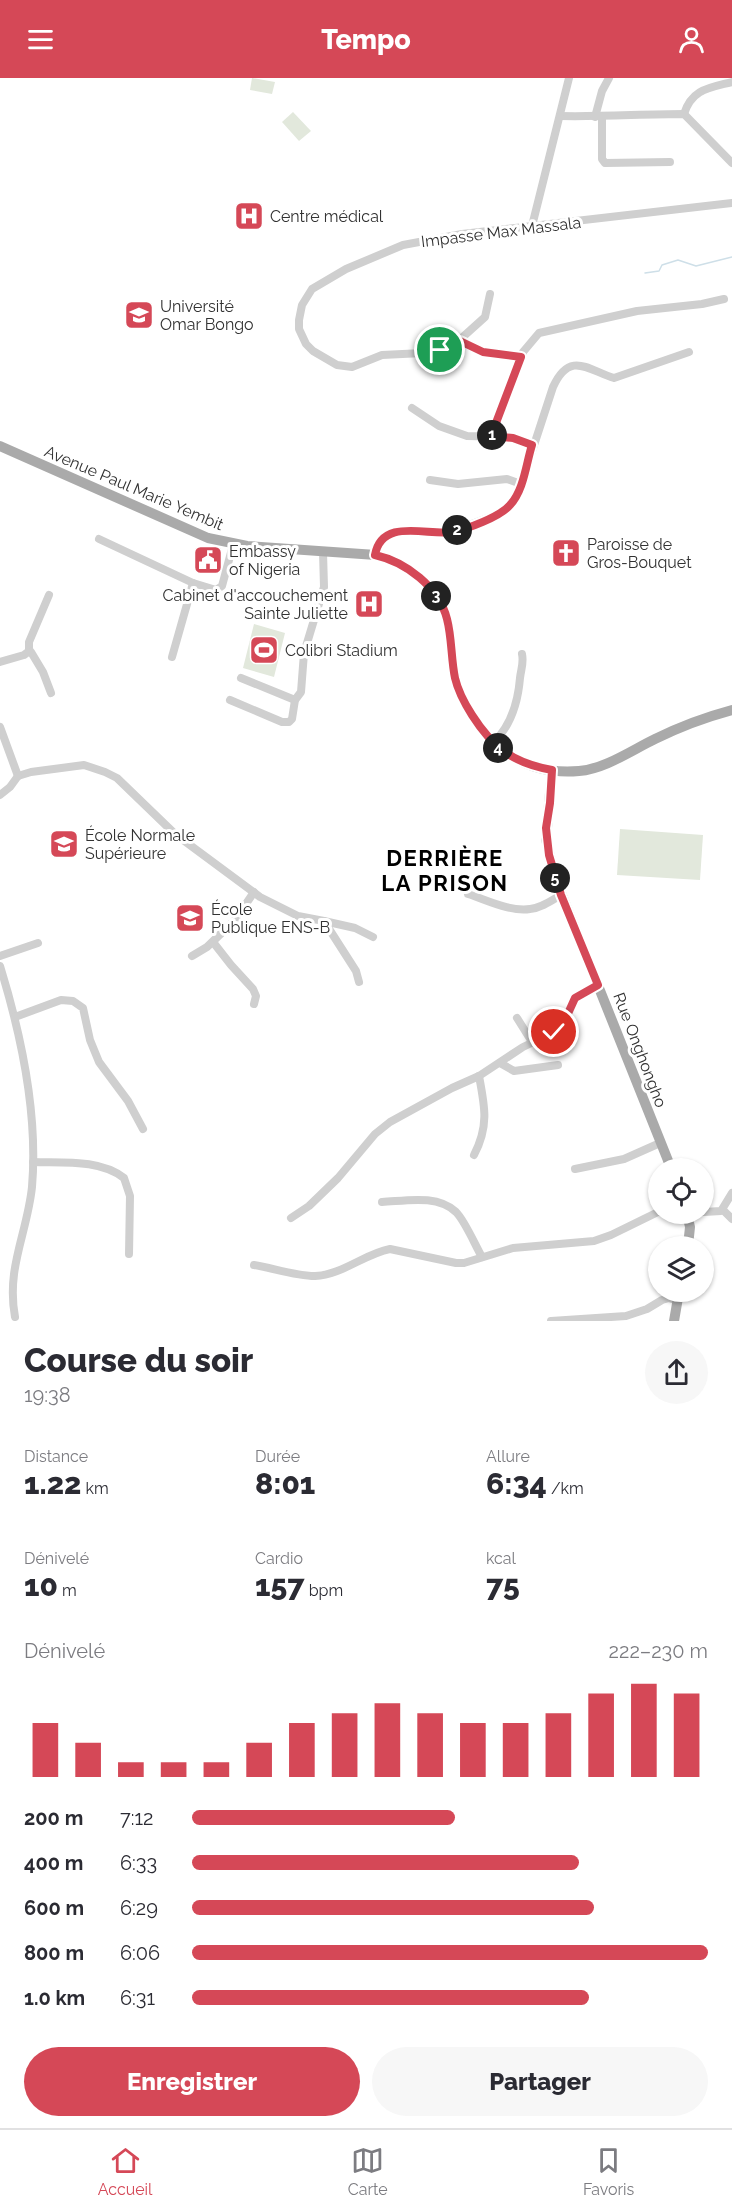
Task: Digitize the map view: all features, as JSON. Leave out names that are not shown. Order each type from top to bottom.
[{"type":"main road","name":"Avenue Paul Marie Yembit","points":[[0,446],[195,534],[233,544],[375,555],[396,561],[428,586],[439,600],[447,621],[457,686],[471,714],[493,743],[511,757],[524,763],[552,770],[580,771],[597,766],[674,730],[732,710]]},
{"type":"main road","name":"Rue Onghongho","points":[[552,770],[546,838],[555,878],[667,1158]]},
{"type":"main road","points":[[674,1321],[677,1302]]},
{"type":"street","points":[[532,226],[568,78]]},
{"type":"street","points":[[609,78],[602,91],[599,117],[602,159],[605,164],[670,162]]},
{"type":"street","points":[[684,114],[687,103],[697,93],[732,82]]},
{"type":"street","points":[[560,116],[684,114],[731,160]]},
{"type":"street","name":"Impasse Max Massala","points":[[490,294],[485,317],[460,341],[440,350],[382,355],[357,366],[343,367],[331,363],[309,348],[300,333],[298,320],[304,300],[312,289],[324,280],[376,255],[404,245],[462,234],[732,203]]},
{"type":"street","points":[[491,436],[521,357],[536,335],[552,328],[638,311],[702,304],[724,299]]},
{"type":"street","points":[[460,341],[483,352],[521,357]]},
{"type":"street","points":[[375,555],[381,542],[389,535],[399,531],[451,532],[508,508],[515,500],[521,484],[553,387],[560,374],[566,369],[574,366],[589,366],[614,378],[688,352]]},
{"type":"street","points":[[412,408],[431,422],[459,434],[474,437],[513,438],[532,445]]},
{"type":"street","points":[[430,480],[458,484],[507,479],[521,484]]},
{"type":"street","points":[[99,539],[210,590],[216,590],[222,586],[233,544]]},
{"type":"street","points":[[230,700],[286,723],[292,719],[295,700],[301,692],[305,648],[324,587],[323,552]]},
{"type":"street","points":[[172,657],[193,583]]},
{"type":"street","points":[[50,595],[29,642],[29,651],[43,672],[51,693]]},
{"type":"street","points":[[0,662],[24,655],[29,651]]},
{"type":"street","points":[[493,743],[503,733],[515,706],[523,667],[522,654]]},
{"type":"street","points":[[241,678],[295,700]]},
{"type":"street","points":[[0,727],[18,776]]},
{"type":"street","points":[[0,795],[18,776],[31,772],[84,765],[105,772],[117,778],[175,834],[257,894],[298,916],[355,928],[373,937]]},
{"type":"street","points":[[192,956],[213,942],[257,894]]},
{"type":"street","points":[[468,894],[529,910],[561,895]]},
{"type":"street","points":[[324,921],[356,971],[359,982]]},
{"type":"street","points":[[213,942],[254,989],[256,996],[254,1004]]},
{"type":"street","points":[[0,956],[38,944]]},
{"type":"street","points":[[0,966],[15,1017],[32,1124],[33,1162],[28,1210],[11,1286],[15,1317]]},
{"type":"street","points":[[291,1218],[309,1206],[338,1178],[375,1134],[390,1122],[479,1076],[532,1042],[561,1029],[575,998],[598,985]]},
{"type":"street","points":[[15,1017],[61,1000],[67,999],[79,1004],[83,1008],[90,1040],[99,1062],[128,1101],[143,1129]]},
{"type":"street","points":[[517,1018],[532,1042]]},
{"type":"street","points":[[500,1064],[514,1071],[558,1065]]},
{"type":"street","points":[[474,1155],[484,1127],[485,1109],[479,1076]]},
{"type":"street","points":[[576,1168],[624,1159],[660,1143]]},
{"type":"street","points":[[33,1162],[93,1165],[108,1168],[124,1178],[130,1196],[129,1254]]},
{"type":"street","points":[[714,1213],[723,1209],[732,1193]]},
{"type":"street","points":[[382,1202],[421,1199],[445,1205],[457,1212],[482,1257]]},
{"type":"street","points":[[723,1209],[732,1219]]},
{"type":"street","points":[[254,1265],[316,1276],[390,1249],[456,1263],[513,1248],[594,1241],[648,1217]]},
{"type":"street","points":[[551,1321],[626,1316],[647,1310],[659,1302]]},
{"type":"shaded area","points":[[252,78],[275,82],[272,94],[250,90]]},
{"type":"shaded area","points":[[293,112],[311,131],[299,141],[282,122]]},
{"type":"shaded area","name":"Colibri Stadium","points":[[254,624],[285,633],[274,677],[243,668]]},
{"type":"shaded area","points":[[620,829],[703,835],[700,880],[617,875]]},
{"type":"waterway","points":[[645,273],[659,271],[662,265],[678,260],[696,266],[732,257]]},
{"type":"place","name":"Centre médical","points":[[249,216]]},
{"type":"place","name":"Université Omar Bongo","points":[[139,315]]},
{"type":"place","name":"Paroisse de Gros-Bouquet","points":[[566,553]]},
{"type":"place","name":"Embassy of Nigeria","points":[[208,560]]},
{"type":"place","name":"Cabinet d'accouchement Sainte Juliette","points":[[369,604]]},
{"type":"place","name":"Colibri Stadium","points":[[264,650]]},
{"type":"place","name":"École Normale Supérieure","points":[[64,844]]},
{"type":"place","name":"École Publique ENS-B","points":[[190,918]]},
{"type":"district","name":"DERRIÈRE LA PRISON","points":[[445,870]]},
{"type":"route","points":[[440,350],[460,341],[483,352],[521,357],[507,399],[491,436],[513,438],[532,445],[519,491],[508,508],[451,532],[413,530],[399,531],[389,535],[377,547],[375,555],[396,561],[417,575],[439,600],[447,621],[457,686],[482,730],[501,751],[511,757],[536,767],[552,770],[546,828],[549,855],[561,895],[598,985],[575,998],[561,1029],[554,1032]]}]
